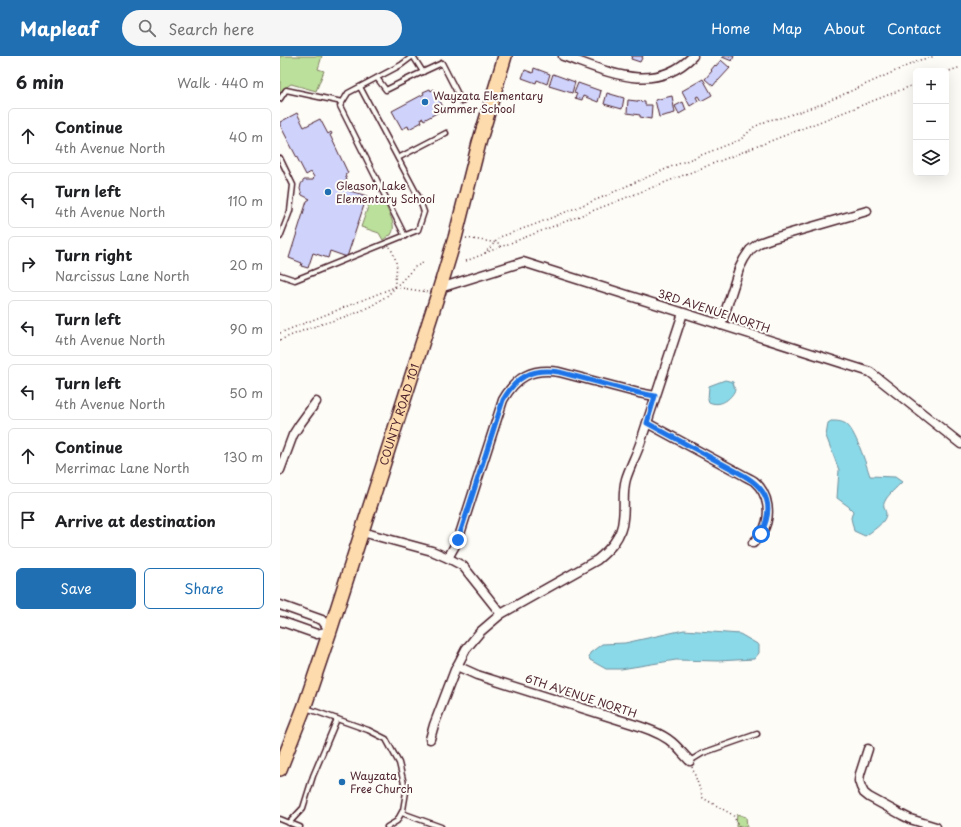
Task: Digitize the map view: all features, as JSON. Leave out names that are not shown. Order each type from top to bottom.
[{"type":"main road","name":"COUNTY ROAD 101","points":[[280,769],[304,708],[330,631],[362,532],[434,290],[455,238],[481,136],[505,56]]},
{"type":"street","points":[[563,56],[620,76],[650,78],[665,74],[679,67],[693,56]]},
{"type":"street","points":[[722,325],[739,269],[750,250],[759,243],[770,239],[867,211]]},
{"type":"street","name":"3RD AVENUE NORTH","points":[[434,290],[523,262],[870,372],[961,444]]},
{"type":"street","points":[[430,739],[436,718],[457,666],[466,649],[480,632],[502,614],[597,560],[614,544],[623,522],[626,480],[637,453],[682,313]]},
{"type":"street","points":[[448,558],[458,540],[503,400],[508,391],[516,382],[536,372],[547,370],[655,396]]},
{"type":"street","points":[[280,470],[294,435],[316,402]]},
{"type":"street","points":[[647,423],[743,475],[753,481],[762,490],[767,500],[768,512],[766,523],[761,534],[753,543]]},
{"type":"street","points":[[362,532],[432,551],[463,566],[502,614]]},
{"type":"street","points":[[280,605],[322,620],[330,631],[317,634],[280,621]]},
{"type":"street","name":"6TH AVENUE NORTH","points":[[457,666],[477,674],[651,730],[674,744],[690,761]]},
{"type":"street","points":[[868,749],[859,781],[864,793],[910,819],[936,827]]},
{"type":"lane","points":[[405,236],[340,106],[348,93],[401,65],[413,56],[423,72]]},
{"type":"lane","points":[[377,78],[386,90],[442,63],[462,102]]},
{"type":"lane","points":[[280,275],[295,280],[418,230],[424,212],[419,198],[360,87]]},
{"type":"lane","points":[[280,99],[286,90],[342,102]]},
{"type":"lane","points":[[398,158],[446,132]]},
{"type":"lane","points":[[280,158],[293,186],[290,211],[280,237]]},
{"type":"lane","points":[[304,708],[368,730],[386,739],[399,763],[406,792],[404,810],[397,820],[387,827]]},
{"type":"lane","points":[[289,822],[302,808],[336,719]]},
{"type":"lane","points":[[690,761],[703,753],[757,734]]},
{"type":"lane","points":[[402,813],[441,827]]},
{"type":"lane","points":[[280,819],[300,827]]},
{"type":"path","points":[[484,254],[500,237],[543,222],[673,166],[740,140],[754,127],[769,120],[784,117],[822,104],[920,60],[935,56]]},
{"type":"path","points":[[949,71],[961,67]]},
{"type":"path","points":[[466,260],[913,85]]},
{"type":"path","points":[[466,238],[495,242],[498,243],[500,247]]},
{"type":"path","points":[[388,243],[396,261],[395,287]]},
{"type":"path","points":[[280,340],[307,329],[356,313],[373,305],[388,295],[415,267],[425,262]]},
{"type":"path","points":[[280,333],[395,287],[434,290]]},
{"type":"path","points":[[690,761],[703,798],[733,816],[739,827]]},
{"type":"green space","points":[[280,56],[322,56],[318,69],[324,71],[316,91],[291,84],[282,90],[280,95]]},
{"type":"green space","points":[[370,201],[386,206],[392,221],[393,232],[383,240],[379,233],[361,227]]},
{"type":"green space","points":[[737,814],[746,817],[747,827],[736,827]]},
{"type":"water","points":[[725,380],[733,382],[735,390],[733,394],[721,403],[717,404],[709,402],[709,386]]},
{"type":"water","points":[[831,421],[842,422],[849,427],[860,448],[870,476],[895,477],[902,482],[890,494],[884,503],[886,516],[884,520],[865,536],[854,531],[851,518],[853,511],[837,498],[839,470],[826,436],[828,423]]},
{"type":"water","points":[[684,630],[740,634],[759,645],[759,653],[754,659],[718,661],[676,660],[621,669],[606,669],[590,660],[589,657],[590,653],[602,644],[625,643]]},
{"type":"building","points":[[632,56],[643,56],[640,62],[631,59]]},
{"type":"building","points":[[734,56],[732,61],[722,57]]},
{"type":"building","points":[[721,60],[730,68],[713,86],[705,79],[715,65],[716,66]]},
{"type":"building","points":[[534,68],[550,74],[547,84],[537,80],[536,83],[522,78],[525,70],[533,73]]},
{"type":"building","points":[[553,74],[575,82],[572,93],[549,86]]},
{"type":"building","points":[[703,79],[712,95],[701,101],[698,96],[696,97],[698,101],[690,106],[682,91]]},
{"type":"building","points":[[578,83],[601,91],[598,102],[583,96],[582,100],[575,98],[577,94],[574,93]]},
{"type":"building","name":"Wayzata Elementary Summer School","points":[[430,89],[431,91],[434,89],[444,109],[424,120],[423,118],[421,119],[422,122],[409,129],[408,126],[402,129],[392,111],[424,94],[423,92]]},
{"type":"building","points":[[607,93],[624,98],[622,109],[604,104]]},
{"type":"building","points":[[672,96],[675,113],[659,117],[655,100]]},
{"type":"building","points":[[628,100],[645,102],[645,105],[652,105],[651,119],[640,117],[640,115],[627,113]]},
{"type":"building","points":[[683,102],[686,110],[679,114],[675,106]]},
{"type":"building","name":"Gleason Lake Elementary School","points":[[297,113],[304,127],[320,119],[328,134],[331,132],[332,134],[330,135],[348,173],[345,175],[347,180],[345,181],[347,190],[367,196],[347,257],[330,251],[328,258],[313,253],[308,268],[301,266],[302,263],[289,258],[307,201],[310,199],[302,195],[300,189],[301,184],[304,180],[313,180],[314,177],[311,172],[306,175],[280,125],[280,122]]},
{"type":"place","name":"Wayzata Elementary Summer School","points":[[425,102]]},
{"type":"place","name":"Gleason Lake Elementary School","points":[[328,192]]},
{"type":"place","name":"Wayzata Free Church","points":[[342,782]]},
{"type":"route","points":[[458,540],[503,400],[508,391],[516,382],[536,372],[547,370],[655,396],[647,423],[743,475],[753,481],[762,490],[767,500],[768,512],[766,523],[761,534]]}]
